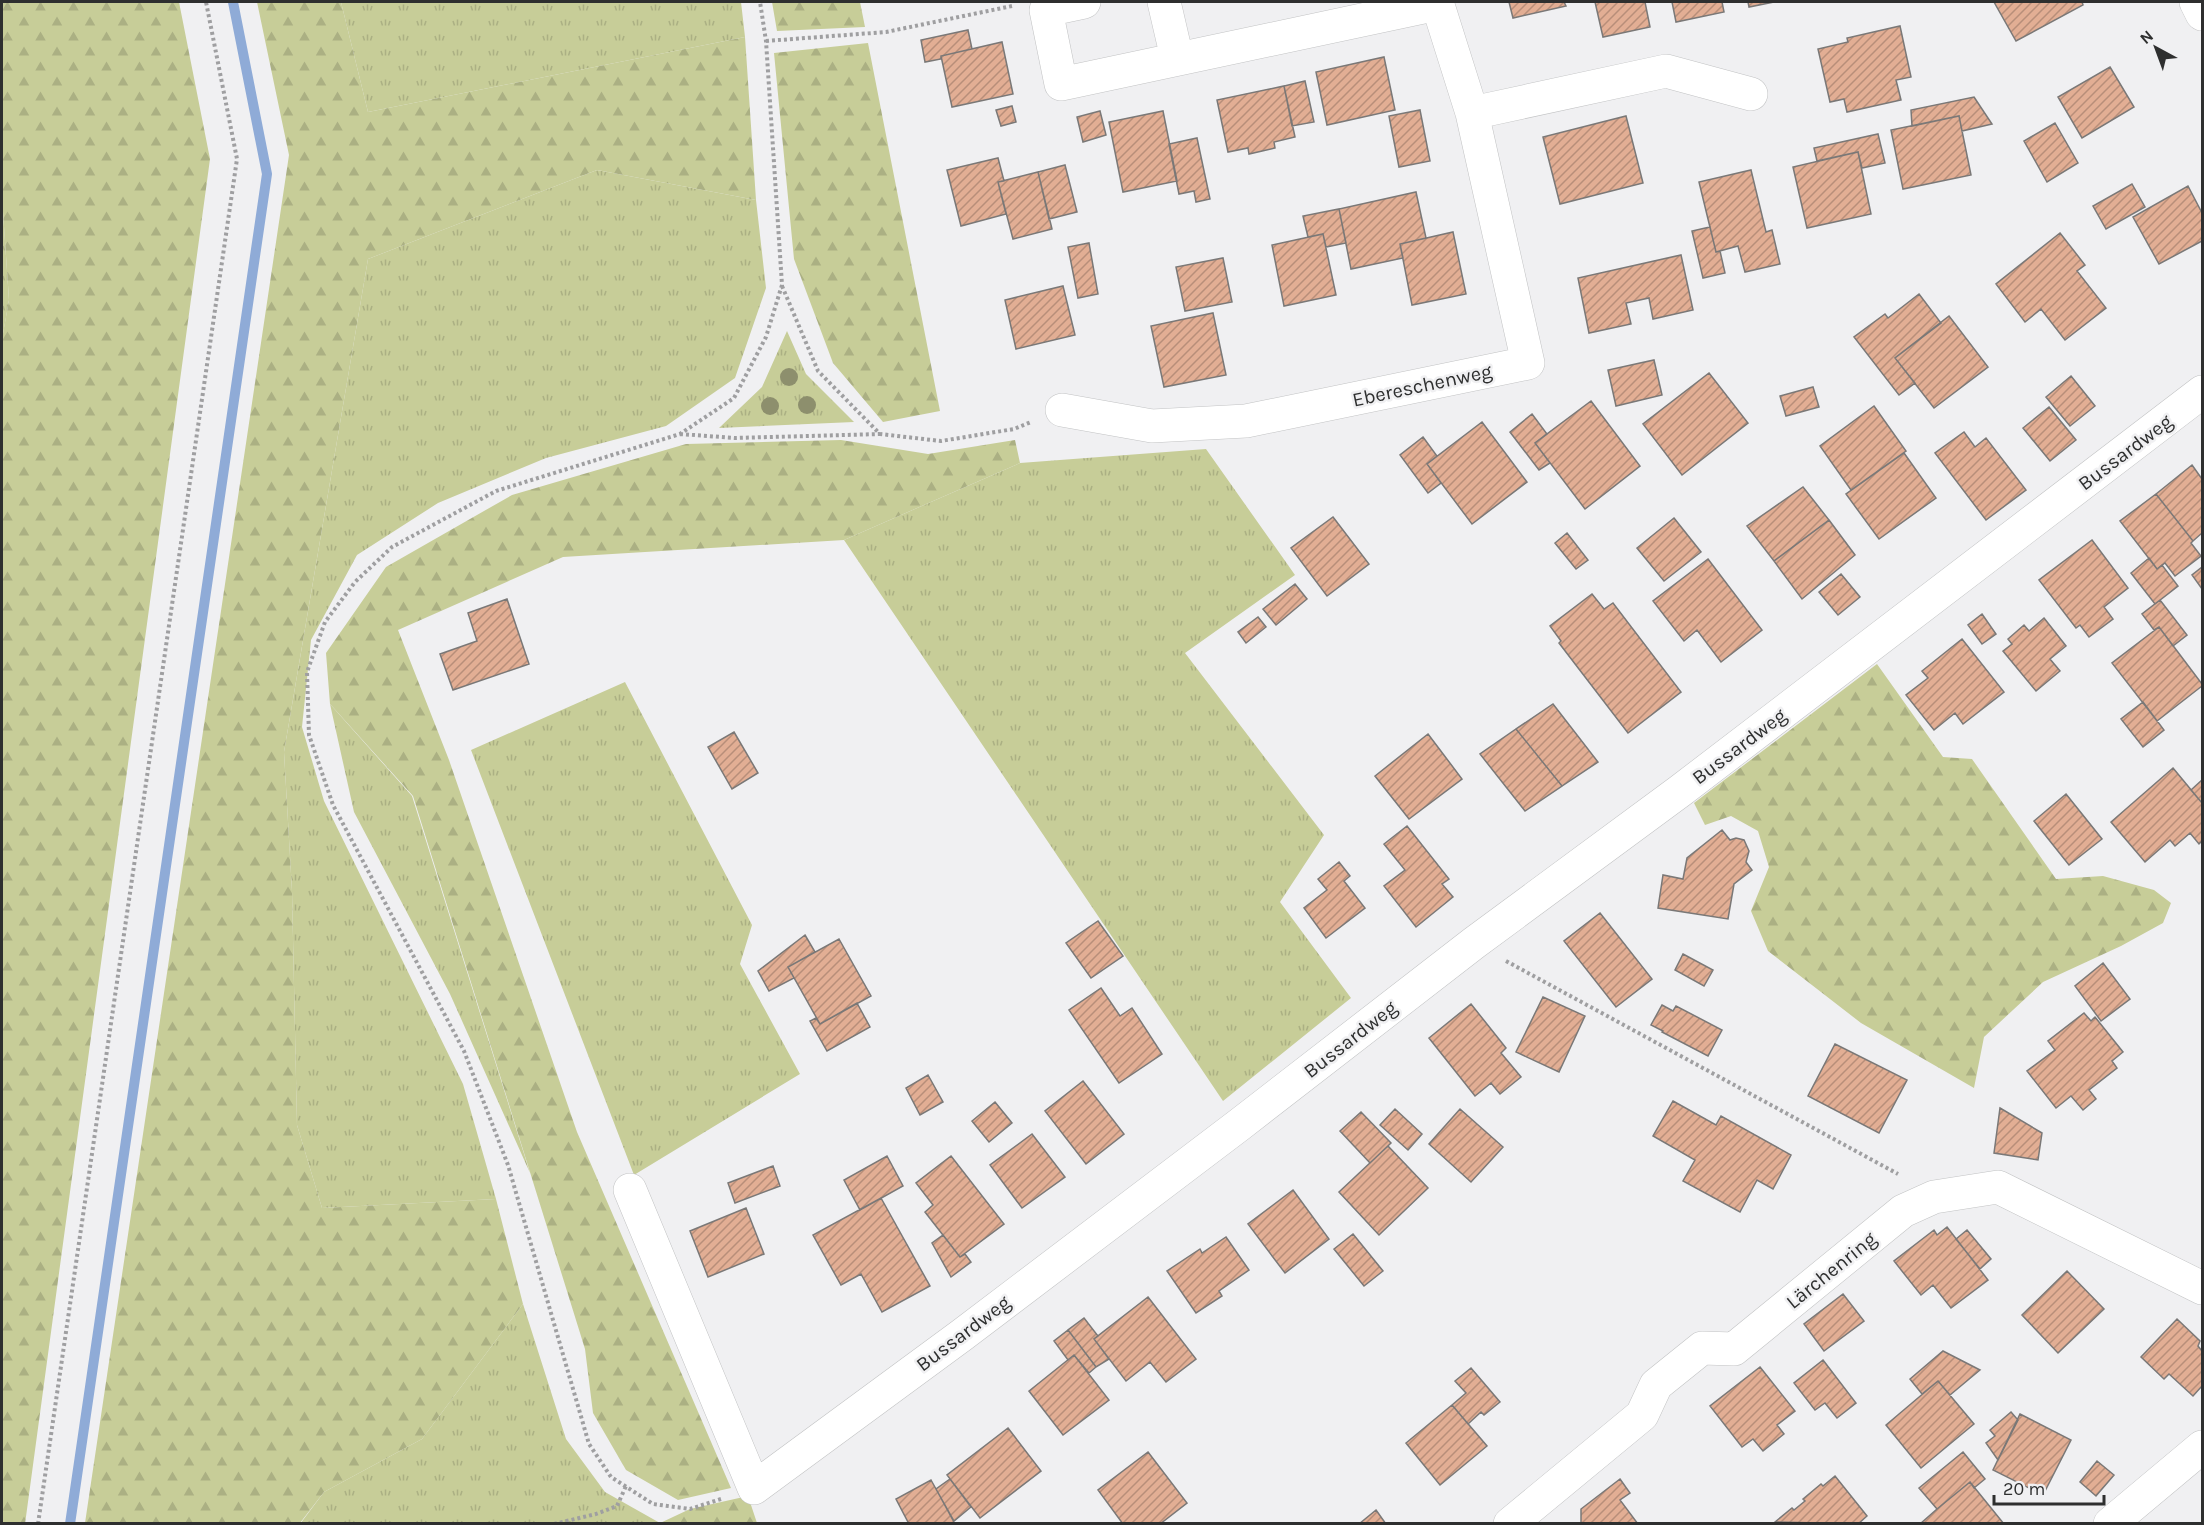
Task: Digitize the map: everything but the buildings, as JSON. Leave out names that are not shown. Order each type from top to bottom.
[{"type":"street","points":[[1046,10],[1084,2]]},
{"type":"street","points":[[1164,2],[1177,58]]},
{"type":"street","points":[[2196,2],[2202,14]]},
{"type":"street","name":"Ebereschenweg","points":[[1046,10],[1061,84],[1437,3],[1472,113],[1528,363],[1246,421],[1152,426],[1062,410]]},
{"type":"street","points":[[1472,113],[1666,71],[1751,94]]},
{"type":"street","name":"Bussardweg","points":[[754,1488],[1115,1219],[2202,392]]},
{"type":"street","name":"Lärchenring","points":[[1510,1524],[1642,1415],[1656,1386],[1702,1348],[1734,1349],[1903,1211],[1934,1197],[1998,1187],[2202,1288]]},
{"type":"street","points":[[630,1190],[754,1488]]},
{"type":"street","points":[[2110,1524],[2202,1447]]},
{"type":"path","points":[[38,1524],[237,159],[206,2]]},
{"type":"path","points":[[760,2],[766,41],[782,285],[818,371],[880,434]]},
{"type":"path","points":[[766,41],[886,32],[1018,5],[1046,10]]},
{"type":"path","points":[[754,1488],[690,1509],[653,1504],[611,1477],[589,1444],[508,1165],[464,1051],[333,805],[309,735],[307,672],[325,622],[355,582],[392,548],[496,491],[680,434],[734,398],[766,337],[782,285]]},
{"type":"path","points":[[680,434],[735,438],[880,434],[940,441],[1014,429],[1062,410]]},
{"type":"path","points":[[1474,944],[1885,1165],[1934,1197]]},
{"type":"path","points":[[554,1524],[596,1514],[617,1506],[626,1486]]},
{"type":"green space","points":[[2,2],[179,2],[210,159],[25,1524],[2,1523],[2,339],[9,300],[2,197]]},
{"type":"green space","points":[[257,2],[341,2],[368,112],[745,37],[756,200],[597,170],[368,259],[284,752],[292,891],[297,1125],[322,1208],[496,1199],[523,1304],[422,1439],[324,1492],[300,1523],[85,1523],[289,155]]},
{"type":"green space","points":[[341,2],[741,2],[745,37],[368,112]]},
{"type":"green space","points":[[772,2],[860,2],[865,27],[777,31]]},
{"type":"green space","points":[[868,43],[940,411],[883,422],[833,363],[794,259],[774,53]]},
{"type":"green space","points":[[597,170],[756,200],[766,288],[735,378],[666,426],[546,458],[438,503],[357,555],[311,640],[302,727],[324,801],[463,1084],[496,1199],[322,1208],[297,1125],[292,891],[284,752],[368,259]]},
{"type":"green space","points":[[2,197],[9,300],[2,340]]},
{"type":"green space","points":[[787,331],[806,374],[854,422],[719,428],[762,387]]},
{"type":"green space","points":[[841,440],[928,454],[1015,440],[1020,463],[844,540],[563,557],[398,630],[449,760],[577,1132],[731,1488],[678,1500],[626,1470],[593,1413],[585,1349],[413,796],[330,704],[326,653],[386,567],[512,495],[686,444]]},
{"type":"green space","points":[[1206,449],[1295,575],[1185,653],[1324,835],[1280,902],[1351,998],[1223,1101],[844,540],[1020,463]]},
{"type":"green space","points":[[1877,664],[1943,757],[1972,759],[2056,879],[2103,876],[2154,890],[2171,903],[2163,923],[2121,946],[2043,982],[1984,1037],[1974,1088],[1861,1023],[1768,951],[1751,911],[1769,867],[1758,831],[1731,816],[1705,825],[1694,803]]},
{"type":"green space","points":[[625,682],[752,925],[740,964],[800,1074],[634,1175],[471,750]]},
{"type":"green space","points":[[330,704],[412,796],[530,1173],[450,994],[354,812]]},
{"type":"green space","points":[[523,1304],[566,1439],[605,1492],[660,1523],[300,1524],[324,1492],[422,1439]]},
{"type":"green space","points":[[748,1496],[757,1523],[658,1524],[690,1509]]},
{"type":"waterway","points":[[70,1524],[267,174],[233,2]]}]
